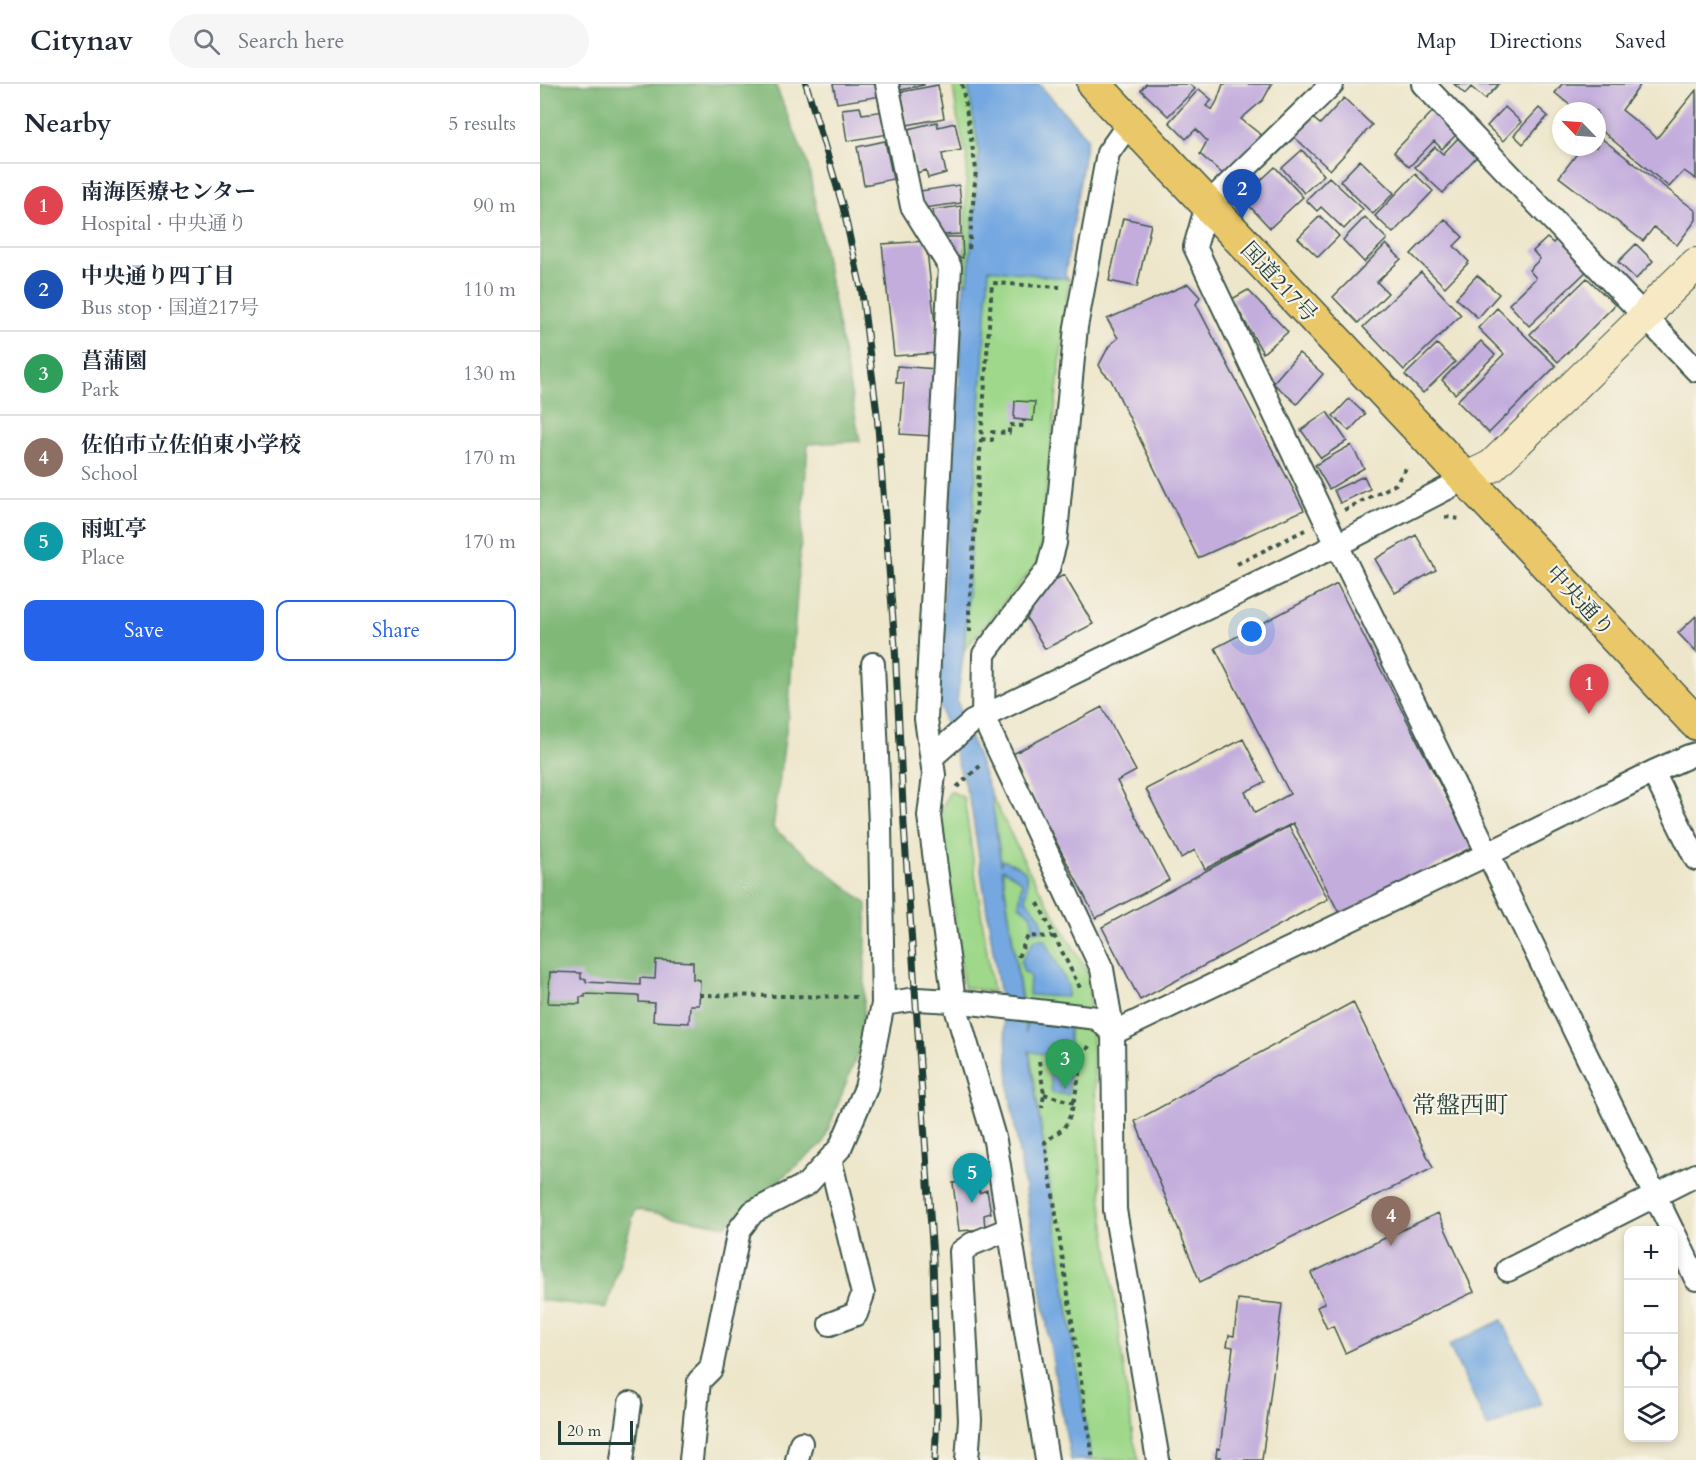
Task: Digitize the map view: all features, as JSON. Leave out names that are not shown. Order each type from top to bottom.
[{"type":"highway","name":"国道217号","points":[[1094,84],[1465,479]]},
{"type":"highway","name":"中央通り","points":[[1465,479],[1696,723]]},
{"type":"street","points":[[887,84],[912,206],[950,267],[926,719],[934,775],[929,816],[954,1001],[995,1141],[1047,1460]]},
{"type":"street","points":[[1332,84],[1207,205],[1195,247],[1337,545],[1670,1226]]},
{"type":"street","points":[[1423,84],[1696,369]]},
{"type":"street","points":[[1130,122],[1108,153],[1076,327],[1055,543],[1048,569],[984,654],[978,719],[1102,969],[1101,1030],[1115,1209],[1158,1460]]},
{"type":"street","points":[[932,757],[978,719],[1337,545],[1492,466],[1696,264]]},
{"type":"street","points":[[691,1460],[699,1381],[711,1369],[739,1230],[753,1212],[807,1184],[840,1148],[866,1088],[875,1000],[880,824],[873,664]]},
{"type":"street","points":[[875,1000],[954,1001],[1101,1030],[1488,854],[1653,772],[1696,754]]},
{"type":"street","points":[[1653,772],[1696,859]]},
{"type":"street","points":[[830,1159],[863,1294],[856,1314],[830,1324]]},
{"type":"street","points":[[1508,1270],[1696,1175]]},
{"type":"street","points":[[967,1460],[970,1420],[961,1252],[972,1244],[1010,1229]]},
{"type":"street","points":[[1678,1242],[1696,1279]]},
{"type":"street","points":[[622,1460],[630,1403]]},
{"type":"path","points":[[950,267],[967,270],[976,169],[962,84]]},
{"type":"path","points":[[969,611],[992,283],[1070,287]]},
{"type":"path","points":[[981,439],[992,440],[992,432],[1009,433],[1009,425],[1024,426],[1024,420]]},
{"type":"path","points":[[1231,567],[1396,484],[1408,465]]},
{"type":"path","points":[[956,787],[983,763]]},
{"type":"path","points":[[1038,903],[1082,993]]},
{"type":"path","points":[[1018,957],[1028,936],[1054,937]]},
{"type":"path","points":[[699,995],[875,1000]]},
{"type":"path","points":[[1093,1460],[1045,1142],[1064,1128],[1071,1114],[1083,1058],[1101,1030]]},
{"type":"path","points":[[1039,1061],[1044,1094],[1042,1108]]},
{"type":"path","points":[[1044,1094],[1074,1103]]},
{"type":"green space","points":[[540,84],[775,84],[808,165],[860,441],[808,444],[788,716],[773,828],[867,904],[863,1039],[823,1143],[725,1226],[635,1209],[607,1308],[540,1300]]},
{"type":"green space","points":[[953,84],[968,84],[979,152],[968,283],[964,281],[967,158],[957,116]]},
{"type":"green space","points":[[989,268],[1069,279],[1039,561],[964,650]]},
{"type":"green space","points":[[950,791],[964,798],[993,992],[964,987],[940,812]]},
{"type":"green space","points":[[991,794],[1028,869],[1088,973],[1102,1204],[1133,1438],[1139,1460],[1091,1460]]},
{"type":"water","points":[[968,84],[1039,84],[1087,138],[1065,275],[1069,279],[989,269],[964,650],[957,701],[991,794],[1001,865],[1002,860],[1018,866],[1025,872],[1027,877],[1026,899],[1041,918],[1043,931],[1032,931],[1031,915],[1019,905],[1022,882],[1002,869],[1026,1033],[1027,1022],[1069,1026],[1069,1095],[1052,1093],[1047,1055],[1029,1051],[1091,1460],[1071,1460],[1010,1096],[1006,1037],[971,805],[937,696],[959,390],[964,281],[968,282],[979,152]]},
{"type":"water","points":[[1035,939],[1045,939],[1068,986],[1067,997],[1029,995],[1030,975],[1023,971],[1021,961]]},
{"type":"water","points":[[1502,1320],[1542,1403],[1488,1428],[1449,1345]]},
{"type":"building","points":[[833,84],[880,84],[882,96],[837,103]]},
{"type":"building","points":[[899,84],[924,84],[924,85],[901,90]]},
{"type":"building","points":[[1146,84],[1189,84],[1195,89],[1168,116],[1141,90]]},
{"type":"building","points":[[1223,84],[1272,84],[1263,100],[1241,119],[1265,138],[1224,175],[1200,154],[1207,141],[1196,129],[1186,139],[1169,122],[1199,89],[1212,100],[1206,106],[1212,110]]},
{"type":"building","points":[[1454,84],[1499,84],[1485,99],[1471,87],[1465,94]]},
{"type":"building","points":[[1562,84],[1641,84],[1622,110],[1657,138],[1696,90],[1696,179],[1684,171],[1669,187],[1606,134],[1606,102],[1566,102],[1555,93]]},
{"type":"building","points":[[938,85],[944,118],[907,125],[901,92]]},
{"type":"building","points":[[1344,98],[1372,125],[1330,170],[1291,134],[1309,115],[1320,124]]},
{"type":"building","points":[[860,107],[862,114],[886,111],[889,134],[847,141],[842,109]]},
{"type":"building","points":[[1437,107],[1461,130],[1442,149],[1434,141],[1409,167],[1394,152]]},
{"type":"building","points":[[1505,107],[1521,122],[1503,141],[1487,126]]},
{"type":"building","points":[[1539,108],[1548,116],[1523,144],[1514,135]]},
{"type":"building","points":[[937,122],[938,127],[955,123],[961,150],[942,154],[946,173],[928,178],[926,170],[917,173],[908,129]]},
{"type":"building","points":[[1461,135],[1480,153],[1443,193],[1415,167],[1435,147],[1443,154]]},
{"type":"building","points":[[885,141],[893,179],[864,185],[857,147]]},
{"type":"building","points":[[1606,142],[1696,211],[1696,220],[1677,245],[1654,227],[1643,241],[1559,177],[1575,156],[1606,156]]},
{"type":"building","points":[[1302,150],[1324,175],[1304,193],[1282,168]]},
{"type":"building","points":[[1360,160],[1394,193],[1373,214],[1340,181]]},
{"type":"building","points":[[1275,167],[1303,197],[1270,228],[1242,198]]},
{"type":"building","points":[[1415,174],[1433,191],[1393,233],[1375,216]]},
{"type":"building","points":[[1329,177],[1363,209],[1344,229],[1321,207],[1317,211],[1306,200]]},
{"type":"building","points":[[959,185],[961,203],[924,208],[920,191]]},
{"type":"building","points":[[961,206],[961,234],[941,235],[936,229],[933,210]]},
{"type":"building","points":[[1320,216],[1339,236],[1318,257],[1298,238]]},
{"type":"building","points":[[1365,217],[1387,239],[1364,262],[1343,240]]},
{"type":"building","points":[[1123,218],[1151,224],[1137,287],[1109,281]]},
{"type":"building","points":[[1445,219],[1463,237],[1454,246],[1469,262],[1445,287],[1411,254]]},
{"type":"building","points":[[1560,236],[1590,268],[1529,326],[1509,304],[1536,278],[1529,270],[1540,259],[1533,251],[1547,238],[1553,243]]},
{"type":"building","points":[[943,237],[962,237],[963,258],[951,255]]},
{"type":"building","points":[[926,241],[938,353],[894,356],[882,244]]},
{"type":"building","points":[[1386,244],[1401,259],[1377,282],[1388,293],[1358,323],[1333,297]]},
{"type":"building","points":[[1636,244],[1653,261],[1636,279],[1618,262]]},
{"type":"building","points":[[1421,272],[1461,315],[1404,370],[1363,327]]},
{"type":"building","points":[[1477,275],[1499,294],[1478,318],[1456,298]]},
{"type":"building","points":[[1587,278],[1615,305],[1558,362],[1530,334]]},
{"type":"building","points":[[1188,284],[1200,297],[1196,304],[1304,510],[1198,558],[1111,380],[1099,365],[1109,346],[1118,338],[1107,319]]},
{"type":"building","points":[[1248,290],[1288,332],[1263,353],[1232,299]]},
{"type":"building","points":[[1497,308],[1556,366],[1489,433],[1457,401],[1504,354],[1478,328]]},
{"type":"building","points":[[1481,341],[1495,355],[1455,394],[1442,380]]},
{"type":"building","points":[[1437,344],[1455,362],[1423,393],[1405,375]]},
{"type":"building","points":[[1299,353],[1323,374],[1297,404],[1273,383]]},
{"type":"building","points":[[897,366],[936,369],[931,436],[900,434],[904,383],[896,383]]},
{"type":"building","points":[[1349,399],[1365,414],[1349,431],[1333,416]]},
{"type":"building","points":[[1015,401],[1035,402],[1033,421],[1014,419]]},
{"type":"building","points":[[1327,412],[1347,441],[1321,458],[1301,430]]},
{"type":"building","points":[[1351,445],[1364,468],[1329,489],[1315,465]]},
{"type":"building","points":[[1364,476],[1370,489],[1340,503],[1334,490]]},
{"type":"building","points":[[1416,535],[1436,570],[1395,593],[1375,559]]},
{"type":"building","points":[[1064,575],[1093,624],[1045,649],[1026,617],[1045,585]]},
{"type":"building","points":[[1337,584],[1472,847],[1340,915],[1293,823],[1205,869],[1195,850],[1181,858],[1146,789],[1243,739],[1265,782],[1245,792],[1255,813],[1290,794],[1215,648]]},
{"type":"building","points":[[1696,616],[1696,652],[1678,633]]},
{"type":"building","points":[[1102,707],[1136,771],[1117,781],[1169,880],[1096,918],[1011,755]]},
{"type":"building","points":[[1289,826],[1328,899],[1140,1000],[1102,927]]},
{"type":"building","points":[[656,960],[693,962],[693,979],[700,980],[699,1005],[690,1005],[689,1023],[653,1021],[654,1003],[639,1002],[639,996],[585,994],[585,997],[580,997],[580,1004],[548,1003],[550,972],[581,973],[581,979],[586,979],[586,982],[640,985],[640,978],[655,979]]},
{"type":"building","points":[[1353,1002],[1433,1168],[1200,1282],[1135,1121]]},
{"type":"building","points":[[980,1180],[979,1193],[987,1190],[991,1213],[984,1215],[985,1229],[959,1231],[953,1183]]},
{"type":"building","points":[[1438,1213],[1474,1292],[1345,1353],[1333,1326],[1327,1329],[1317,1307],[1325,1303],[1311,1273]]},
{"type":"building","points":[[1238,1299],[1282,1304],[1262,1460],[1220,1460],[1221,1457],[1216,1457],[1217,1448],[1220,1449],[1233,1347],[1227,1346],[1229,1335],[1234,1336]]},
{"type":"railway","points":[[806,84],[843,207],[862,293],[877,414],[895,646],[904,825],[933,1258],[937,1413],[935,1460]]},
{"type":"place","name":"中央通り四丁目","points":[[1242,219]]},
{"type":"place","name":"南海医療センター","points":[[1589,714]]},
{"type":"place","name":"菖蒲園","points":[[1065,1089]]},
{"type":"place","name":"雨虹亭","points":[[972,1203]]},
{"type":"place","name":"佐伯市立佐伯東小学校","points":[[1391,1246]]},
{"type":"district","name":"常盤西町","points":[[1460,1105]]}]
